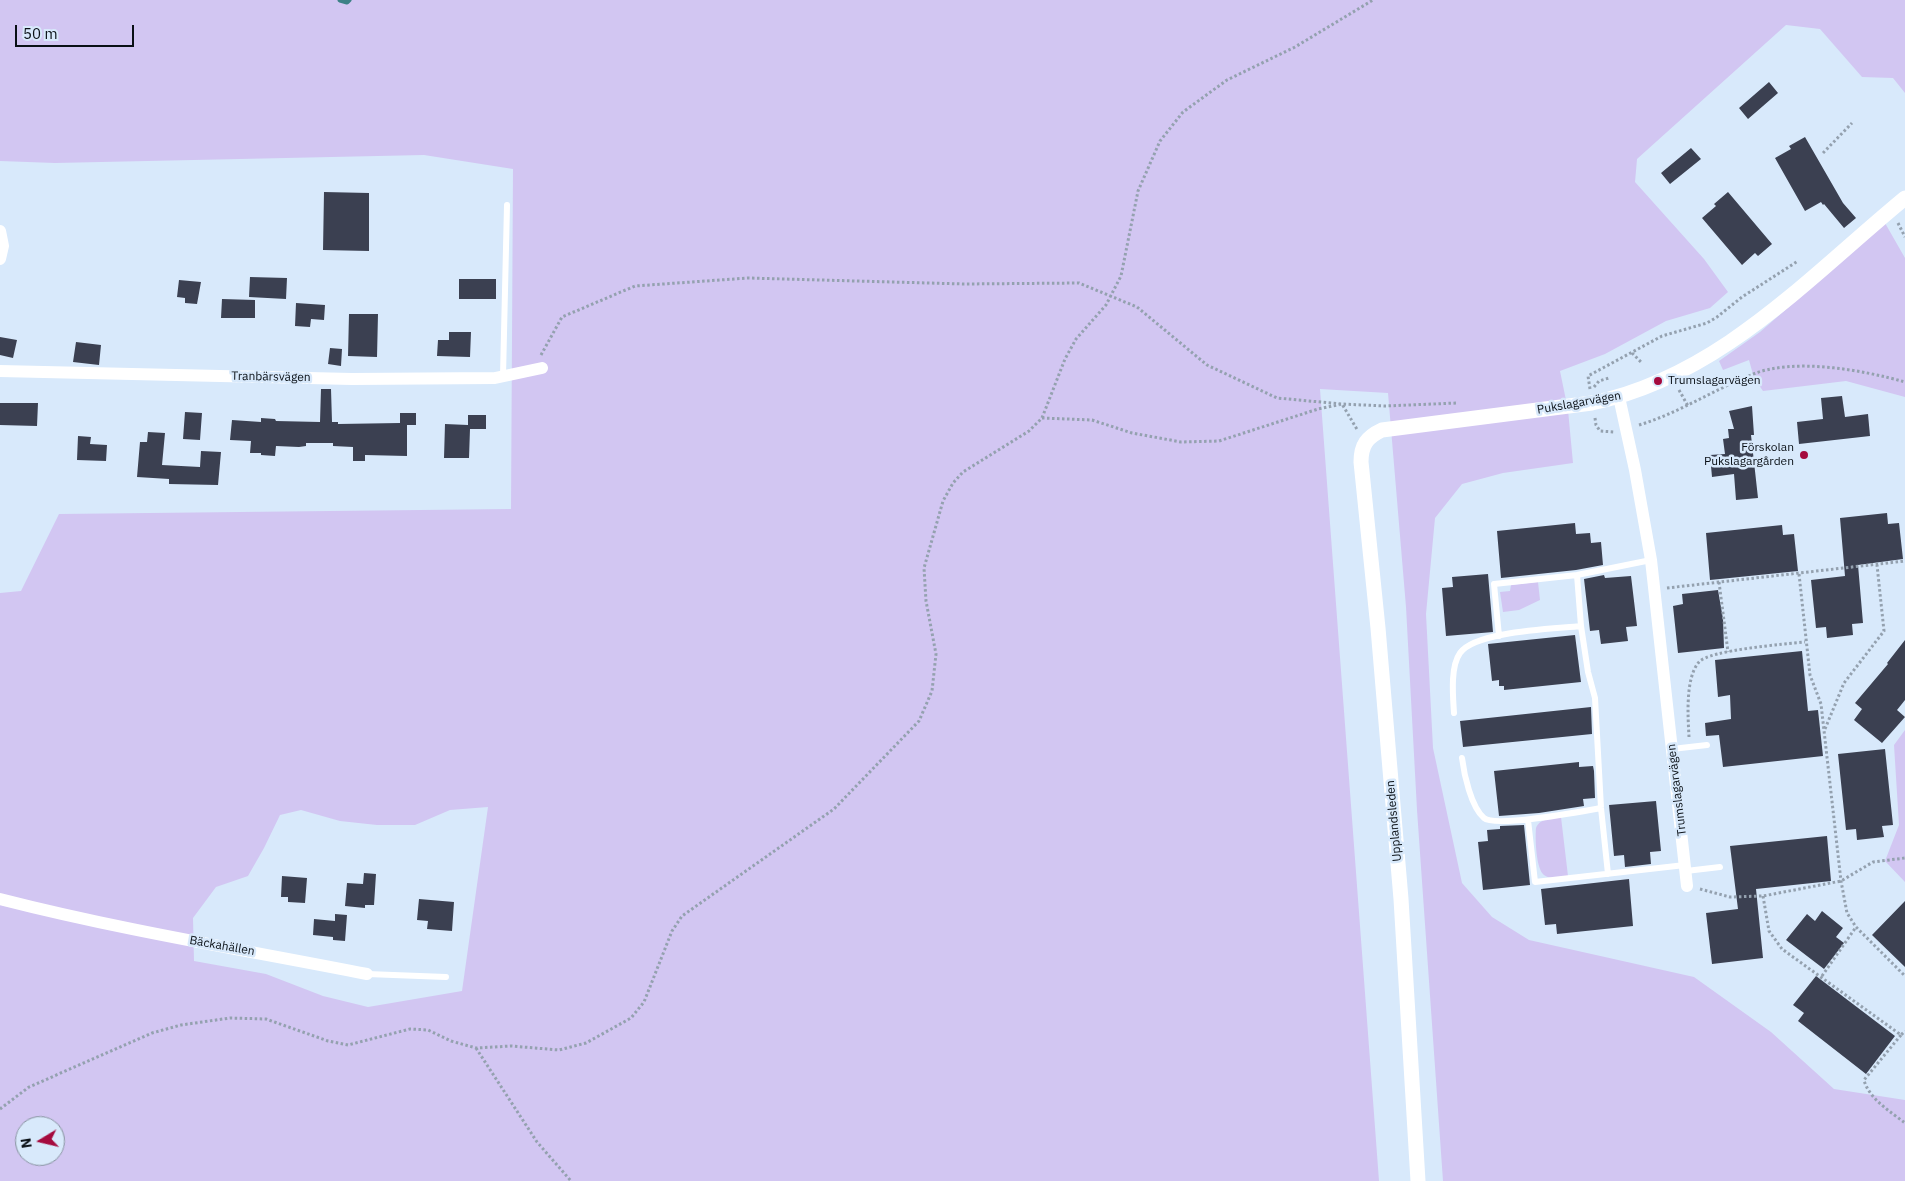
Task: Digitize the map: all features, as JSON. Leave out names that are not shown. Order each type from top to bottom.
[{"type":"street","name":"Pukslagarvägen","points":[[1365,442],[1372,434],[1393,428],[1541,411],[1619,398],[1714,353],[1750,329],[1905,198]]},
{"type":"street","points":[[0,231],[3,246],[0,259]]},
{"type":"street","name":"Tranbärsvägen","points":[[0,371],[352,379],[495,378],[542,368]]},
{"type":"street","name":"Trumslagarvägen","points":[[1619,398],[1635,470],[1651,560],[1687,886]]},
{"type":"street","name":"Upplandsleden","points":[[1365,442],[1361,452],[1361,462],[1378,628],[1401,899],[1418,1181]]},
{"type":"street","name":"Bäckahällen","points":[[0,899],[136,931],[368,974]]},
{"type":"lane","points":[[503,376],[507,205]]},
{"type":"lane","points":[[1499,636],[1494,584],[1576,575],[1651,560]]},
{"type":"lane","points":[[1576,575],[1588,672],[1595,698],[1601,808],[1608,874]]},
{"type":"lane","points":[[1454,713],[1452,689],[1455,668],[1459,653],[1469,644],[1499,636],[1581,626]]},
{"type":"lane","points":[[1672,749],[1707,745]]},
{"type":"lane","points":[[1462,758],[1470,792],[1478,810],[1485,819],[1492,822],[1528,820],[1601,808]]},
{"type":"lane","points":[[1528,820],[1535,882],[1608,874],[1720,867]]},
{"type":"lane","name":"Bäckahällen","points":[[368,974],[446,977]]},
{"type":"path","points":[[0,1110],[30,1087],[152,1034],[181,1024],[230,1018],[266,1019],[328,1041],[348,1045],[410,1029],[428,1030],[450,1041],[476,1048],[511,1046],[559,1050],[586,1043],[631,1018],[644,1002],[672,931],[682,916],[834,809],[919,721],[932,691],[936,654],[926,601],[924,568],[943,501],[952,483],[963,472],[1029,431],[1042,418],[1065,359],[1076,339],[1106,305],[1121,276],[1138,191],[1160,141],[1183,112],[1227,80],[1295,47],[1373,0]]},
{"type":"path","points":[[1823,153],[1852,123]]},
{"type":"path","points":[[1590,390],[1588,376],[1662,336],[1707,323],[1742,297],[1798,261]]},
{"type":"path","points":[[542,368],[541,353],[562,316],[636,286],[748,278],[964,284],[1079,283],[1137,307],[1207,365],[1277,398],[1342,404],[1395,406],[1466,403]]},
{"type":"path","points":[[1632,352],[1640,362]]},
{"type":"path","points":[[1680,390],[1688,406],[1751,374],[1769,369],[1806,366],[1828,367],[1905,382]]},
{"type":"path","points":[[1582,391],[1590,390],[1599,381],[1609,378]]},
{"type":"path","points":[[1042,418],[1092,420],[1132,433],[1181,442],[1218,441],[1318,409],[1342,404]]},
{"type":"path","points":[[1342,404],[1365,442]]},
{"type":"path","points":[[1655,589],[1905,561]]},
{"type":"path","points":[[1824,729],[1844,683],[1884,631],[1877,565]]},
{"type":"path","points":[[1798,574],[1810,675],[1821,704],[1841,880],[1848,913],[1856,928],[1905,976]]},
{"type":"path","points":[[1719,582],[1728,652]]},
{"type":"path","points":[[1690,748],[1688,695],[1693,671],[1699,661],[1709,655],[1805,642]]},
{"type":"path","points":[[1687,886],[1730,897],[1763,896],[1841,880],[1872,862],[1905,858]]},
{"type":"path","points":[[1763,896],[1768,931],[1782,949],[1822,976],[1901,1036]]},
{"type":"path","points":[[1822,976],[1856,928]]},
{"type":"path","points":[[1905,1031],[1864,1080],[1866,1086],[1876,1099],[1905,1124]]},
{"type":"path","points":[[476,1048],[537,1142],[571,1181]]},
{"type":"shaded area","points":[[0,0],[1905,0],[1905,93],[1893,78],[1862,77],[1820,29],[1786,25],[1637,159],[1635,182],[1704,259],[1728,292],[1710,308],[1666,321],[1605,354],[1560,371],[1568,410],[1573,463],[1503,473],[1462,484],[1435,518],[1426,614],[1433,748],[1462,883],[1492,917],[1529,940],[1694,977],[1771,1032],[1834,1089],[1905,1100],[1905,1181],[1443,1181],[1417,810],[1406,607],[1388,393],[1320,389],[1379,1181],[0,1181],[0,593],[21,591],[59,514],[511,509],[513,169],[424,155],[55,163],[0,161]],"holes":[[[488,807],[462,991],[368,1007],[323,996],[266,974],[194,961],[193,918],[216,887],[248,876],[280,815],[301,810],[340,821],[377,825],[415,825],[450,810]]]},
{"type":"shaded area","points":[[1885,223],[1905,258],[1905,397],[1846,381],[1763,391],[1754,378],[1749,360],[1723,370],[1719,361],[1760,332]]},
{"type":"shaded area","points":[[1538,582],[1540,600],[1519,610],[1503,612],[1500,592],[1510,591],[1511,585]]},
{"type":"shaded area","points":[[1905,730],[1905,882],[1885,861],[1899,825],[1894,745]]},
{"type":"shaded area","points":[[1561,817],[1568,876],[1556,878],[1544,875],[1539,867],[1536,828],[1540,822]]},
{"type":"building","points":[[1769,82],[1778,93],[1748,119],[1739,108]]},
{"type":"building","points":[[1805,137],[1843,203],[1856,218],[1844,228],[1821,202],[1805,211],[1775,158],[1791,149],[1789,146]]},
{"type":"building","points":[[1691,148],[1701,159],[1670,184],[1661,173]]},
{"type":"building","points":[[324,192],[369,193],[369,251],[323,250]]},
{"type":"building","points":[[1728,192],[1772,244],[1758,256],[1755,253],[1742,265],[1702,218]]},
{"type":"building","points":[[250,277],[287,278],[286,299],[249,297]]},
{"type":"building","points":[[459,279],[496,279],[496,299],[459,299]]},
{"type":"building","points":[[179,280],[201,282],[197,304],[185,303],[185,298],[177,297]]},
{"type":"building","points":[[222,299],[255,300],[255,318],[221,318]]},
{"type":"building","points":[[296,303],[325,305],[324,320],[311,319],[310,327],[295,326]]},
{"type":"building","points":[[349,314],[378,314],[377,357],[348,356]]},
{"type":"building","points":[[449,332],[471,332],[470,357],[437,356],[438,340],[449,340]]},
{"type":"building","points":[[0,337],[17,340],[13,358],[0,355]]},
{"type":"building","points":[[76,342],[101,345],[99,365],[73,362]]},
{"type":"building","points":[[330,348],[342,349],[341,366],[328,364]]},
{"type":"building","points":[[321,389],[331,389],[332,422],[338,422],[338,424],[400,423],[400,413],[416,413],[416,425],[407,425],[407,456],[365,455],[365,461],[353,461],[353,447],[333,446],[333,443],[306,443],[306,446],[299,447],[276,446],[275,456],[261,455],[261,453],[250,453],[251,441],[230,440],[232,420],[261,422],[261,418],[275,419],[276,421],[320,422]]},
{"type":"building","points":[[1842,396],[1845,417],[1868,414],[1870,436],[1799,444],[1797,422],[1823,419],[1821,398]]},
{"type":"building","points":[[0,403],[38,403],[37,426],[0,425]]},
{"type":"building","points":[[1752,406],[1754,435],[1751,435],[1758,498],[1736,500],[1734,474],[1712,477],[1710,455],[1725,454],[1723,439],[1729,438],[1728,429],[1734,429],[1729,411]]},
{"type":"building","points":[[185,412],[202,413],[200,440],[183,439]]},
{"type":"building","points":[[468,415],[486,415],[486,429],[470,429],[469,458],[444,458],[445,424],[468,425]]},
{"type":"building","points":[[148,432],[165,433],[162,465],[200,467],[201,451],[221,452],[218,485],[169,484],[169,479],[137,477],[140,442],[147,442]]},
{"type":"building","points":[[78,436],[91,437],[90,444],[107,445],[106,461],[77,460]]},
{"type":"building","points":[[1887,513],[1888,524],[1899,523],[1903,559],[1858,565],[1863,623],[1852,624],[1853,635],[1827,638],[1826,627],[1816,628],[1811,580],[1845,576],[1840,518]]},
{"type":"building","points":[[1575,523],[1576,534],[1590,533],[1591,543],[1601,542],[1603,565],[1576,570],[1501,578],[1497,531]]},
{"type":"building","points":[[1782,525],[1783,535],[1794,534],[1798,571],[1710,580],[1706,533]]},
{"type":"building","points":[[1488,574],[1493,632],[1446,636],[1442,588],[1453,587],[1452,577]]},
{"type":"building","points":[[1604,575],[1605,578],[1631,576],[1637,626],[1626,627],[1628,641],[1601,644],[1599,630],[1590,631],[1584,579]]},
{"type":"building","points":[[1718,590],[1723,619],[1724,648],[1678,653],[1673,606],[1683,604],[1682,594]]},
{"type":"building","points":[[1575,635],[1581,682],[1504,690],[1504,686],[1499,686],[1499,680],[1492,681],[1488,644]]},
{"type":"building","points":[[1905,640],[1905,700],[1897,710],[1905,717],[1882,743],[1854,720],[1862,709],[1855,703],[1888,664]]},
{"type":"building","points":[[1802,651],[1808,711],[1818,710],[1823,756],[1723,767],[1719,735],[1706,736],[1705,723],[1731,719],[1730,695],[1718,697],[1715,660]]},
{"type":"building","points":[[1591,707],[1592,734],[1463,747],[1460,721]]},
{"type":"building","points":[[1885,749],[1893,825],[1882,826],[1884,837],[1857,840],[1856,829],[1846,830],[1838,754]]},
{"type":"building","points":[[1579,762],[1579,767],[1593,766],[1594,771],[1595,798],[1583,799],[1584,806],[1539,813],[1499,816],[1494,771]]},
{"type":"building","points":[[1656,801],[1661,851],[1650,852],[1651,864],[1625,867],[1624,855],[1614,856],[1609,805]]},
{"type":"building","points":[[1524,825],[1530,885],[1483,890],[1478,842],[1488,841],[1487,830],[1500,829],[1500,826]]},
{"type":"building","points":[[1827,836],[1831,881],[1756,889],[1763,958],[1712,964],[1706,913],[1738,909],[1730,846]]},
{"type":"building","points":[[364,873],[376,874],[374,905],[365,905],[365,908],[345,906],[347,883],[363,884]]},
{"type":"building","points":[[282,876],[307,878],[305,903],[288,902],[288,897],[281,897]]},
{"type":"building","points":[[1629,879],[1633,926],[1557,934],[1556,924],[1545,925],[1541,889]]},
{"type":"building","points":[[419,899],[454,902],[452,931],[427,929],[428,921],[417,920]]},
{"type":"building","points":[[1905,901],[1905,967],[1872,935]]},
{"type":"building","points":[[1822,911],[1843,928],[1836,937],[1844,943],[1824,969],[1786,940],[1807,914],[1815,921]]},
{"type":"building","points":[[335,914],[347,915],[345,941],[333,940],[333,937],[313,935],[314,919],[335,921]]},
{"type":"building","points":[[1816,976],[1895,1036],[1866,1074],[1798,1021],[1804,1013],[1793,1005]]},
{"type":"waterway","points":[[340,0],[347,2],[349,0]]},
{"type":"place","name":"Trumslagarvägen","points":[[1658,381]]},
{"type":"place","name":"Förskolan Pukslagargården","points":[[1804,455]]}]
